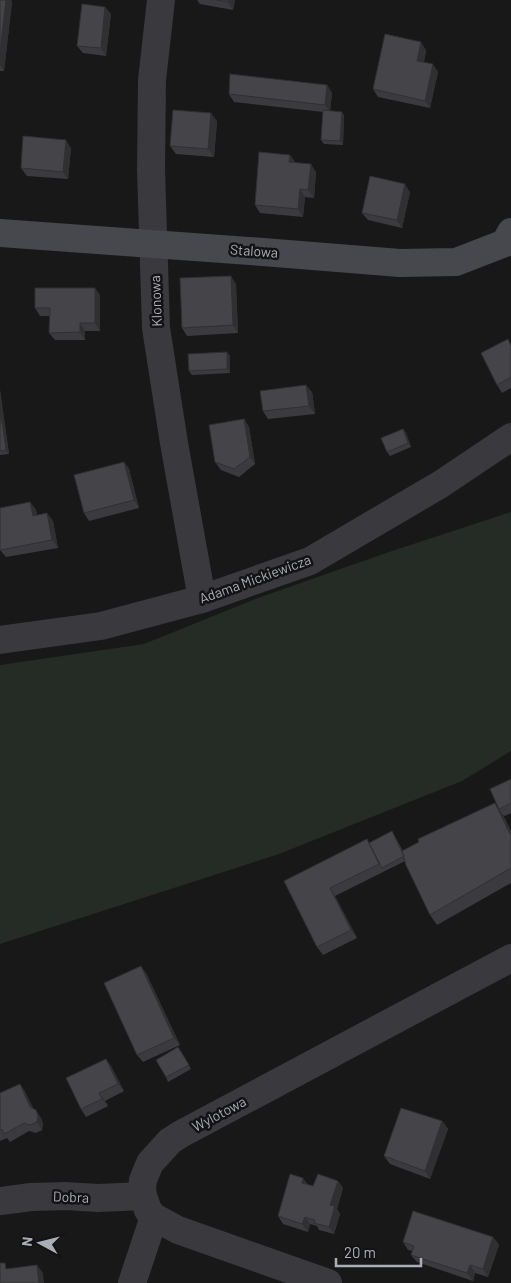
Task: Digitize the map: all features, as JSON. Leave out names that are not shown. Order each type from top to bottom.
[{"type":"street","name":"Klonowa","points":[[161,0],[152,80],[151,169],[156,328],[202,599]]},
{"type":"street","name":"Stalowa","points":[[0,233],[400,263],[456,262],[509,243]]},
{"type":"street","name":"Adama Mickiewicza","points":[[0,640],[100,626],[202,599],[310,561],[441,484],[511,437]]},
{"type":"street","name":"Wylotowa","points":[[132,1283],[149,1207],[142,1188],[143,1180],[150,1162],[170,1142],[511,958]]},
{"type":"street","name":"Dobra","points":[[0,1201],[32,1197],[65,1196],[98,1198],[149,1207]]},
{"type":"street","points":[[149,1207],[178,1230],[328,1283]]},
{"type":"shaded area","points":[[511,512],[511,751],[462,781],[279,854],[0,944],[0,665],[144,644],[258,598]]},
{"type":"building","points":[[0,0],[6,0],[0,53]]},
{"type":"building","points":[[82,4],[105,7],[101,48],[77,46]]},
{"type":"building","points":[[385,34],[421,42],[417,61],[433,64],[425,101],[373,89]]},
{"type":"building","points":[[230,74],[327,85],[325,105],[229,94]]},
{"type":"building","points":[[173,110],[211,113],[208,149],[170,146]]},
{"type":"building","points":[[323,110],[342,112],[340,141],[321,140]]},
{"type":"building","points":[[23,136],[66,140],[63,172],[21,168]]},
{"type":"building","points":[[259,152],[290,155],[289,162],[311,164],[308,190],[300,189],[298,209],[255,205]]},
{"type":"building","points":[[370,176],[405,184],[397,220],[362,213]]},
{"type":"building","points":[[231,276],[233,325],[182,328],[180,278]]},
{"type":"building","points":[[35,288],[95,288],[95,323],[80,323],[80,332],[49,333],[50,308],[35,308]]},
{"type":"building","points":[[508,339],[511,346],[511,377],[497,385],[481,353]]},
{"type":"building","points":[[227,352],[227,369],[189,371],[188,354]]},
{"type":"building","points":[[306,385],[309,406],[263,411],[260,391]]},
{"type":"building","points":[[244,419],[250,457],[234,469],[215,462],[209,425]]},
{"type":"building","points":[[2,422],[6,450],[0,451],[0,423]]},
{"type":"building","points":[[403,429],[408,443],[387,452],[381,438]]},
{"type":"building","points":[[124,462],[134,500],[84,513],[74,475]]},
{"type":"building","points":[[30,502],[33,516],[47,513],[52,540],[0,550],[0,508]]},
{"type":"building","points":[[511,779],[511,803],[499,809],[490,789]]},
{"type":"building","points":[[495,803],[511,834],[511,868],[430,915],[406,865],[402,851],[419,842],[418,839]]},
{"type":"building","points":[[392,831],[404,856],[382,868],[369,843]]},
{"type":"building","points":[[367,839],[379,864],[330,888],[351,930],[317,947],[284,881]]},
{"type":"building","points":[[141,966],[174,1038],[137,1055],[104,983]]},
{"type":"building","points":[[178,1047],[189,1065],[166,1077],[156,1060]]},
{"type":"building","points":[[106,1059],[118,1084],[99,1093],[102,1099],[81,1109],[66,1078]]},
{"type":"building","points":[[20,1084],[30,1107],[36,1110],[37,1122],[30,1125],[24,1123],[4,1134],[2,1129],[0,1130],[0,1093]]},
{"type":"building","points":[[401,1108],[442,1121],[425,1171],[384,1156]]},
{"type":"building","points":[[290,1174],[303,1178],[302,1183],[313,1186],[318,1174],[338,1181],[330,1205],[335,1206],[329,1227],[314,1223],[315,1220],[305,1217],[302,1224],[278,1216]]},
{"type":"building","points":[[413,1211],[493,1237],[483,1269],[470,1265],[467,1273],[411,1255],[414,1246],[403,1242]]},
{"type":"building","points":[[0,1263],[5,1263],[6,1269],[37,1265],[39,1283],[0,1283]]}]
